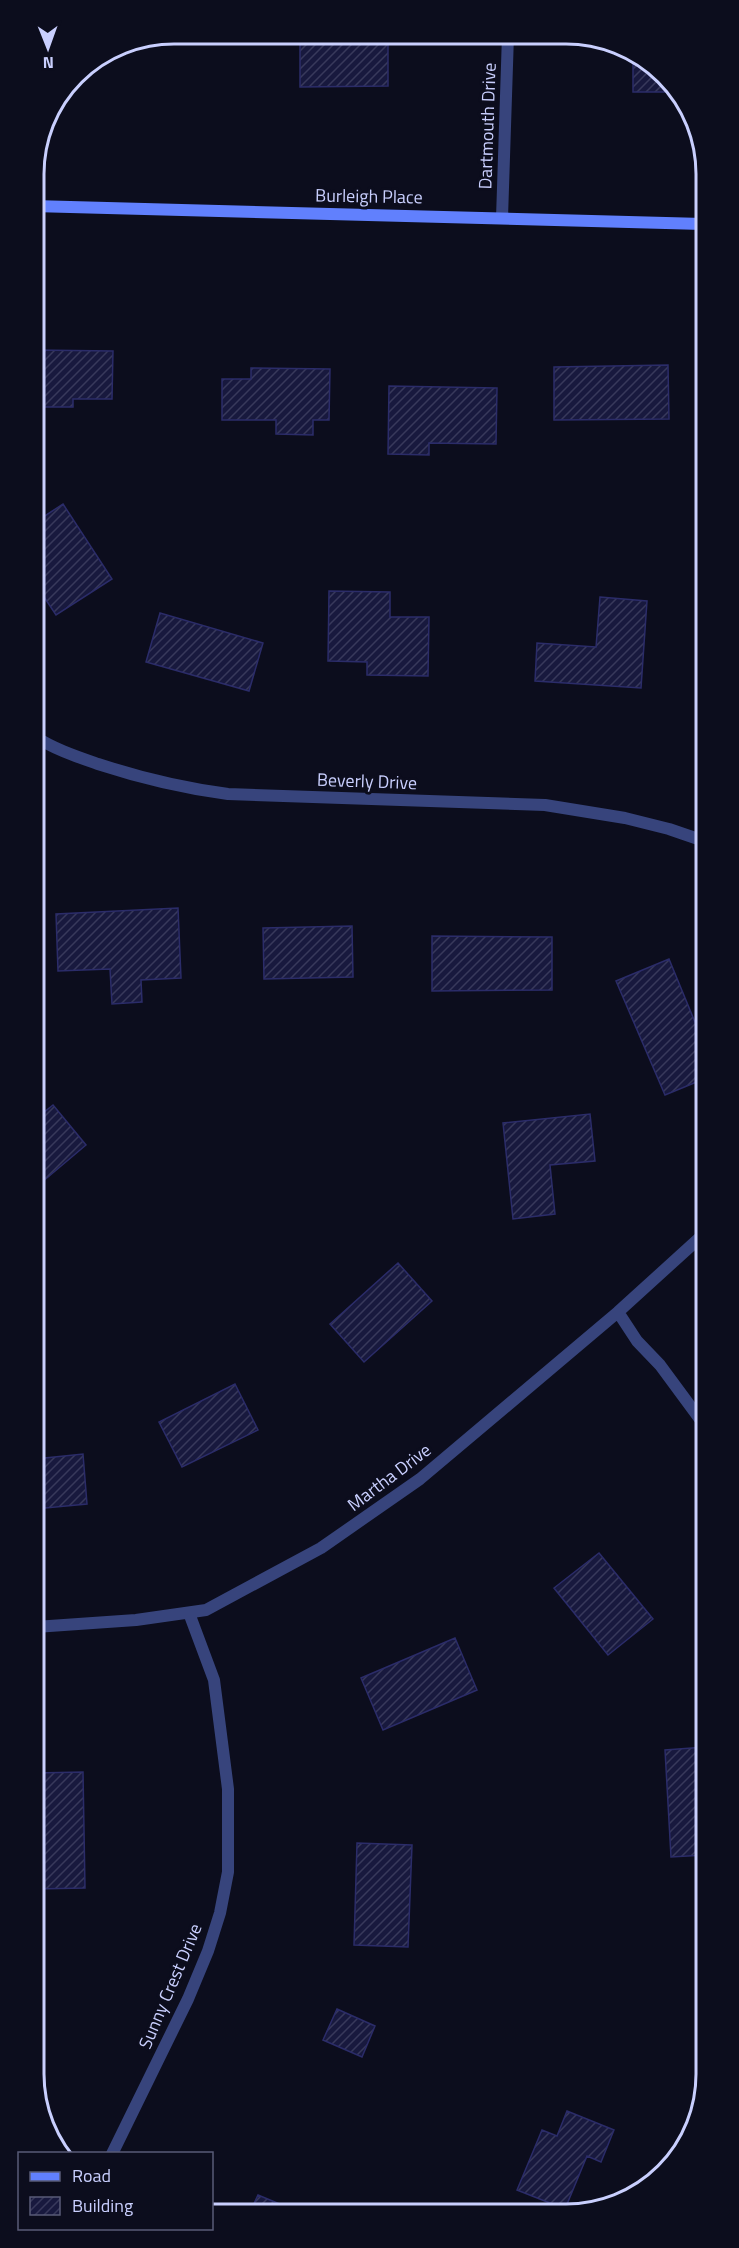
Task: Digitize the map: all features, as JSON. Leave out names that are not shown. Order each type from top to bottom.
[{"type":"street","name":"Dartmouth Drive","points":[[502,218],[508,44]]},
{"type":"street","name":"Burleigh Place","points":[[44,206],[696,224]]},
{"type":"street","name":"Beverly Drive","points":[[44,742],[55,749],[139,778],[184,788],[228,794],[545,806],[625,818],[696,838]]},
{"type":"street","name":"Martha Drive","points":[[44,1626],[136,1620],[206,1610],[229,1599],[241,1589],[321,1548],[420,1479],[618,1312],[695,1242]]},
{"type":"street","points":[[618,1312],[637,1341],[660,1365],[695,1413]]},
{"type":"street","name":"Sunny Crest Drive","points":[[113,2152],[200,1970],[219,1913],[228,1872],[228,1789],[214,1680],[189,1613]]},
{"type":"building","points":[[300,44],[388,44],[388,86],[300,87]]},
{"type":"building","points":[[633,63],[644,70],[666,92],[633,92]]},
{"type":"building","points":[[44,350],[113,351],[112,399],[73,399],[73,407],[44,407]]},
{"type":"building","points":[[668,365],[669,419],[554,420],[554,367]]},
{"type":"building","points":[[251,368],[330,369],[329,420],[313,420],[313,435],[276,434],[276,420],[222,420],[222,379],[251,379]]},
{"type":"building","points":[[389,386],[497,388],[496,444],[429,443],[429,455],[388,454]]},
{"type":"building","points":[[63,504],[112,579],[56,615],[44,597],[44,516]]},
{"type":"building","points":[[329,591],[390,592],[390,617],[429,617],[428,676],[367,675],[367,662],[328,661]]},
{"type":"building","points":[[600,597],[647,601],[641,688],[535,681],[537,643],[596,647]]},
{"type":"building","points":[[160,613],[263,643],[249,691],[146,662]]},
{"type":"building","points":[[178,908],[181,978],[141,980],[142,1002],[112,1004],[110,969],[58,971],[56,914]]},
{"type":"building","points":[[352,926],[353,977],[264,979],[263,928]]},
{"type":"building","points":[[432,936],[552,937],[552,990],[432,991]]},
{"type":"building","points":[[669,959],[696,1023],[696,1082],[665,1095],[616,981]]},
{"type":"building","points":[[53,1105],[86,1145],[44,1180],[44,1112]]},
{"type":"building","points":[[590,1114],[595,1161],[550,1165],[555,1214],[513,1219],[503,1123]]},
{"type":"building","points":[[398,1263],[432,1301],[364,1362],[330,1324]]},
{"type":"building","points":[[235,1384],[258,1430],[182,1467],[159,1422]]},
{"type":"building","points":[[83,1454],[87,1504],[44,1508],[44,1458]]},
{"type":"building","points":[[599,1553],[653,1619],[608,1655],[554,1588]]},
{"type":"building","points":[[455,1638],[477,1690],[383,1730],[361,1678]]},
{"type":"building","points":[[695,1748],[695,1856],[671,1857],[665,1750]]},
{"type":"building","points":[[83,1772],[85,1888],[44,1889],[44,1773]]},
{"type":"building","points":[[357,1843],[412,1845],[408,1947],[354,1945]]},
{"type":"building","points":[[337,2009],[375,2026],[362,2057],[323,2040]]},
{"type":"building","points":[[567,2111],[614,2130],[601,2162],[587,2156],[567,2204],[552,2204],[517,2190],[542,2130],[557,2136]]},
{"type":"building","points":[[258,2195],[280,2204],[254,2204]]}]
